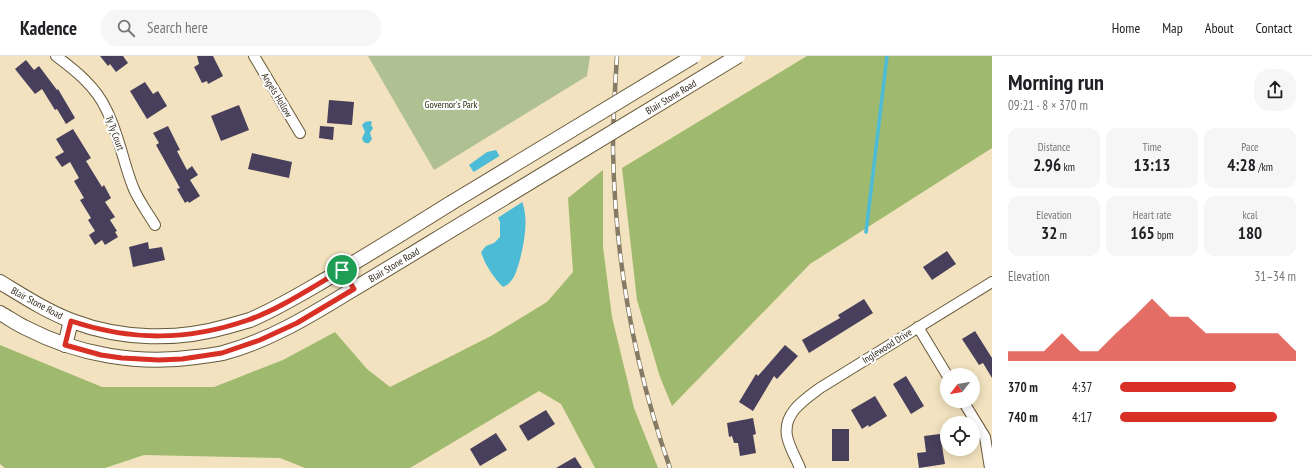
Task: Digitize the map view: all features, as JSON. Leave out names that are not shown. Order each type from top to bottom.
[{"type":"main road","name":"Blair Stone Road","points":[[0,282],[30,301],[71,321],[126,335],[149,337],[185,335],[210,331],[248,320],[281,305],[342,270],[694,56]]},
{"type":"main road","name":"Blair Stone Road","points":[[0,313],[25,328],[65,345],[101,355],[122,358],[159,360],[182,359],[222,353],[260,340],[297,323],[738,56]]},
{"type":"main road","points":[[342,270],[354,289]]},
{"type":"main road","points":[[65,345],[71,321]]},
{"type":"street","name":"Ty Ty Court","points":[[56,56],[86,81],[106,108],[116,132],[134,189],[155,225]]},
{"type":"street","name":"Angels Hollow","points":[[254,56],[300,133]]},
{"type":"street","name":"Inglewood Drive","points":[[800,468],[787,437],[786,427],[788,418],[796,406],[820,388],[992,282]]},
{"type":"street","points":[[918,328],[943,368]]},
{"type":"street","points":[[967,408],[985,437],[990,468]]},
{"type":"green space","name":"Governor's Park","points":[[368,56],[590,56],[587,76],[434,170]]},
{"type":"green space","points":[[807,56],[992,56],[992,148],[810,264],[672,406],[660,377],[637,300],[622,168]]},
{"type":"green space","points":[[603,170],[603,247],[612,317],[634,408],[658,468],[595,468],[561,404],[539,391],[410,468],[305,468],[280,458],[144,455],[105,468],[5,468],[0,464],[0,345],[102,387],[214,387],[283,360],[335,332],[367,369],[390,387],[491,336],[547,302],[573,272],[568,198]]},
{"type":"water","points":[[365,122],[372,122],[371,125],[373,128],[370,133],[372,139],[369,143],[366,143],[362,138],[365,132],[362,125]]},
{"type":"water","points":[[496,150],[518,189],[525,214],[525,232],[517,270],[512,280],[503,287],[490,271],[481,252],[486,246],[494,243],[500,237],[500,222],[488,194],[469,165],[487,152]]},
{"type":"pier","points":[[501,155],[515,178],[524,201],[496,219],[486,195],[472,173]]},
{"type":"building","points":[[100,56],[123,56],[128,63],[116,72],[110,64],[108,66]]},
{"type":"building","points":[[197,56],[213,56],[223,76],[208,84],[207,81],[202,83],[194,67],[199,64]]},
{"type":"building","points":[[26,60],[34,70],[39,66],[57,90],[58,89],[75,118],[66,124],[42,89],[35,94],[15,69]]},
{"type":"building","points":[[145,82],[153,94],[158,91],[167,106],[147,119],[130,91]]},
{"type":"building","points":[[329,100],[354,102],[352,125],[327,123]]},
{"type":"building","points":[[239,105],[249,130],[221,141],[211,116]]},
{"type":"building","points":[[168,126],[180,150],[177,151],[187,170],[192,166],[198,175],[190,180],[200,196],[189,203],[188,201],[185,203],[177,189],[180,188],[156,145],[159,143],[153,133]]},
{"type":"building","points":[[320,126],[334,127],[333,140],[319,138]]},
{"type":"building","points":[[73,129],[91,158],[86,161],[102,187],[104,185],[111,198],[105,202],[115,217],[110,220],[117,231],[115,232],[118,237],[105,245],[102,240],[95,245],[89,235],[95,231],[88,220],[91,218],[80,200],[84,198],[74,181],[79,178],[70,162],[62,167],[55,157],[64,152],[56,139]]},
{"type":"building","points":[[252,153],[292,162],[289,178],[248,169]]},
{"type":"building","points":[[148,242],[149,249],[162,247],[165,260],[133,267],[129,247]]},
{"type":"building","points":[[947,251],[956,264],[932,280],[923,267]]},
{"type":"building","points":[[864,299],[873,313],[809,353],[802,340],[840,318],[838,315]]},
{"type":"building","points":[[975,331],[992,358],[992,378],[983,363],[979,365],[962,339]]},
{"type":"building","points":[[785,345],[798,356],[777,379],[774,376],[753,411],[739,402],[756,374],[758,376]]},
{"type":"building","points":[[906,376],[924,406],[911,414],[893,384]]},
{"type":"building","points":[[875,396],[887,416],[869,427],[868,425],[862,429],[851,410]]},
{"type":"building","points":[[546,410],[555,424],[528,441],[519,426]]},
{"type":"building","points":[[753,418],[756,434],[753,435],[756,453],[740,456],[738,443],[734,443],[732,436],[729,437],[727,423]]},
{"type":"building","points":[[832,429],[849,429],[849,461],[832,461]]},
{"type":"building","points":[[496,433],[507,450],[480,466],[470,449]]},
{"type":"building","points":[[940,434],[940,456],[944,456],[945,464],[919,468],[917,453],[926,452],[924,436]]},
{"type":"building","points":[[575,457],[582,468],[556,468]]},
{"type":"waterway","points":[[866,232],[887,56]]},
{"type":"railway","points":[[617,56],[613,150],[622,271],[646,390],[670,468]]},
{"type":"route","points":[[342,270],[354,289],[297,323],[260,340],[222,353],[182,359],[159,360],[101,355],[65,345],[71,321],[85,326],[126,335],[149,337],[185,335],[210,331],[248,320],[281,305],[342,270]]}]
